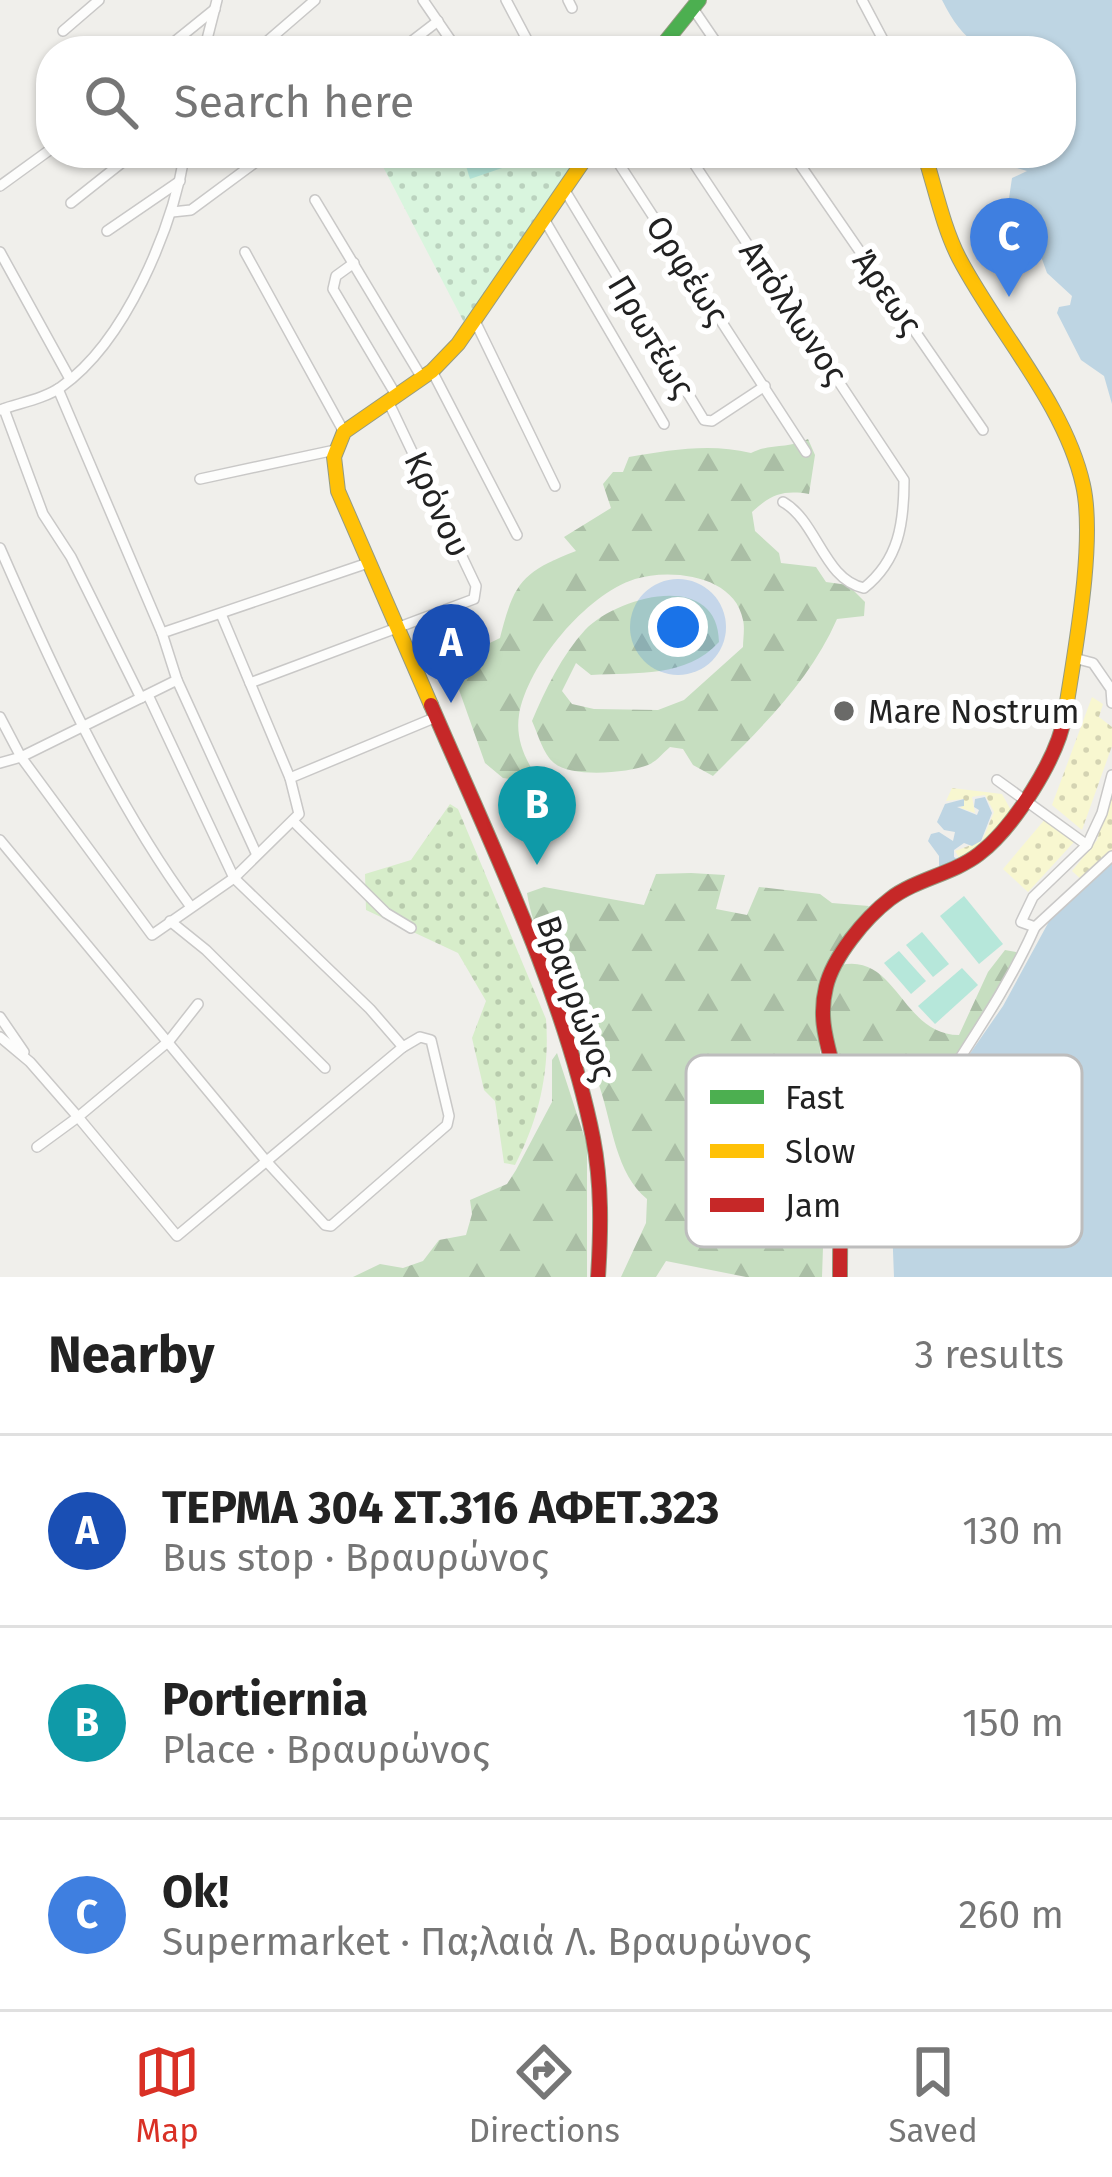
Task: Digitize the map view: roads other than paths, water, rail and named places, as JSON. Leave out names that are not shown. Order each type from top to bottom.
[{"type":"main road","points":[[670,36],[695,4]]},
{"type":"main road","points":[[335,450],[344,432],[427,375],[475,321],[579,168]]},
{"type":"main road","points":[[830,1055],[822,1038],[826,985],[849,943],[890,899],[979,854],[1024,802],[1044,769],[1063,726],[1079,622],[1084,487],[1048,403],[957,256],[929,168]]},
{"type":"main road","name":"Βραυρώνος","points":[[335,450],[338,491],[490,841],[551,994],[586,1100],[595,1142],[601,1223],[598,1277]]},
{"type":"main road","points":[[840,1247],[840,1277]]},
{"type":"street","points":[[63,32],[99,0]]},
{"type":"street","points":[[273,36],[315,0]]},
{"type":"street","points":[[423,0],[448,36]]},
{"type":"street","points":[[506,0],[525,36]]},
{"type":"street","points":[[862,0],[881,36]]},
{"type":"street","points":[[695,4],[713,36]]},
{"type":"street","points":[[180,36],[216,5]]},
{"type":"street","points":[[208,36],[216,5]]},
{"type":"street","points":[[418,36],[437,21]]},
{"type":"street","points":[[0,186],[36,160]]},
{"type":"street","points":[[70,203],[115,168]]},
{"type":"street","points":[[182,168],[172,212],[122,317],[58,389],[2,410],[43,514],[71,556],[234,878],[404,1047]]},
{"type":"street","points":[[172,212],[191,210],[248,168]]},
{"type":"street","name":"Ορφέως","points":[[622,168],[806,452]]},
{"type":"street","name":"Απόλλωνος","points":[[697,168],[902,472],[898,545],[864,588],[855,586],[796,509],[783,502]]},
{"type":"street","name":"Άρεως","points":[[802,168],[983,430]]},
{"type":"street","points":[[107,231],[180,181]]},
{"type":"street","name":"Πρωτέως","points":[[564,189],[699,415],[712,421],[765,386]]},
{"type":"street","points":[[315,200],[427,375],[517,535]]},
{"type":"street","points":[[544,219],[664,424]]},
{"type":"street","points":[[0,252],[70,379]]},
{"type":"street","points":[[245,252],[344,432]]},
{"type":"street","points":[[354,263],[336,276],[333,289],[392,398]]},
{"type":"street","points":[[475,321],[555,486]]},
{"type":"street","points":[[58,389],[162,633],[177,680],[256,853]]},
{"type":"street","name":"Κρόνου","points":[[392,398],[476,593],[466,604],[396,630]]},
{"type":"street","points":[[200,479],[335,450]]},
{"type":"street","points":[[0,548],[85,727],[191,907]]},
{"type":"street","points":[[162,633],[368,563]]},
{"type":"street","points":[[0,717],[21,757],[152,935],[234,878],[294,821],[300,806],[221,614]]},
{"type":"street","points":[[250,682],[396,630]]},
{"type":"street","points":[[1074,658],[1087,659],[1099,671],[1111,688],[1112,703]]},
{"type":"street","points":[[1099,671],[1112,671]]},
{"type":"street","points":[[0,763],[177,680]]},
{"type":"street","points":[[290,778],[434,718]]},
{"type":"street","points":[[1034,927],[1021,922],[1033,897],[1087,845],[1112,775]]},
{"type":"street","points":[[997,780],[1087,845]]},
{"type":"street","points":[[294,821],[386,913],[411,928]]},
{"type":"street","points":[[0,840],[267,1162],[321,1222],[331,1226],[441,1134],[449,1115],[431,1040],[420,1037],[404,1047],[267,1162],[177,1236],[30,1062],[0,1017]]},
{"type":"street","points":[[963,1055],[997,1003],[1034,927],[1112,856]]},
{"type":"street","points":[[170,921],[206,950],[325,1068]]},
{"type":"street","points":[[38,1147],[169,1041],[198,1004]]},
{"type":"street","points":[[0,1037],[30,1062]]},
{"type":"water","points":[[942,0],[1112,0],[1112,404],[1104,376],[1081,360],[1057,313],[1059,307],[1070,305],[1072,296],[1047,273],[1038,248],[1015,222],[1008,205],[1012,178],[1027,171],[1016,168],[1076,168],[1076,36],[966,36]]},
{"type":"water","points":[[985,797],[992,813],[981,841],[972,846],[964,843],[954,850],[958,860],[939,868],[939,856],[928,841],[939,832],[953,841],[955,832],[937,822],[945,804],[964,799],[964,806],[957,807],[977,815],[975,799]]},
{"type":"water","points":[[1112,860],[1112,1277],[894,1277],[893,1247],[1082,1247],[1082,1055],[969,1055],[1003,1006],[1053,914]]},
{"type":"place","name":"Ok!","points":[[1009,297]]},
{"type":"place","name":"ΤΕΡΜΑ 304 ΣΤ.316 ΑΦΕΤ.323","points":[[451,703]]},
{"type":"place","name":"Mare Nostrum","points":[[844,711]]},
{"type":"place","name":"Portiernia","points":[[537,865]]}]
